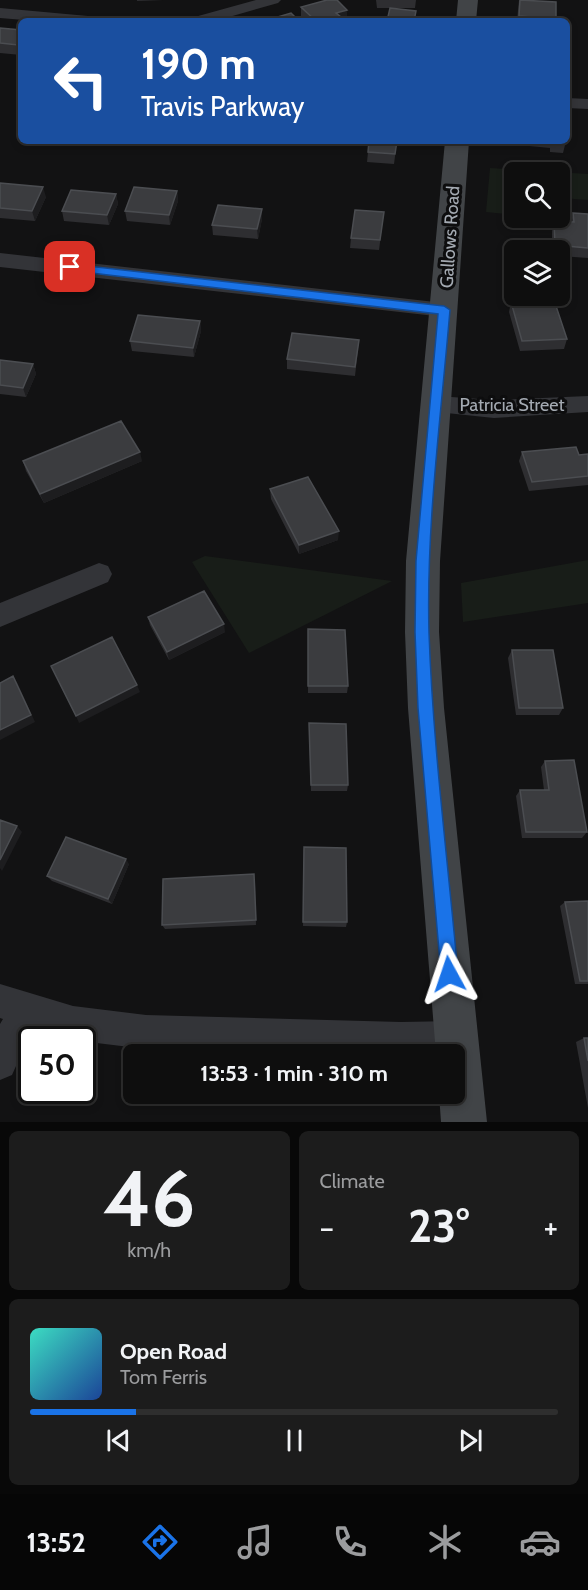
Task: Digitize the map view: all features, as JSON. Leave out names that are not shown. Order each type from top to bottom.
[{"type":"main road","points":[[466,18],[468,0]]},
{"type":"main road","name":"Gallows Road","points":[[457,144],[423,561],[422,632],[426,708],[464,1122]]},
{"type":"street","points":[[82,18],[86,0]]},
{"type":"street","points":[[208,18],[273,0]]},
{"type":"street","points":[[0,13],[59,18]]},
{"type":"street","points":[[570,103],[588,104]]},
{"type":"street","points":[[0,260],[444,310]]},
{"type":"street","name":"Patricia Street","points":[[437,404],[494,409],[588,404]]},
{"type":"street","points":[[0,615],[99,574]]},
{"type":"street","points":[[0,1063],[12,1005],[73,1023],[146,1032],[401,1039],[456,1038]]},
{"type":"shaded area","points":[[490,168],[504,169],[504,214],[486,212]]},
{"type":"shaded area","points":[[570,173],[588,174],[588,200],[570,199]]},
{"type":"shaded area","points":[[205,556],[392,581],[249,653],[192,562]]},
{"type":"shaded area","points":[[588,560],[588,603],[463,622],[461,583]]},
{"type":"building","points":[[327,0],[337,0],[347,10],[336,13],[341,17],[338,18],[313,18],[301,7]]},
{"type":"building","points":[[520,0],[556,2],[556,18],[519,16]]},
{"type":"building","points":[[390,8],[416,11],[415,18],[388,18]]},
{"type":"building","points":[[291,13],[296,18],[274,18]]},
{"type":"building","points":[[0,28],[18,30],[18,45],[0,43]]},
{"type":"building","points":[[369,144],[397,144],[395,154],[368,152]]},
{"type":"building","points":[[0,183],[43,187],[32,211],[0,208]]},
{"type":"building","points":[[134,187],[177,191],[169,215],[125,211]]},
{"type":"building","points":[[71,190],[116,194],[107,215],[62,211]]},
{"type":"building","points":[[218,205],[262,209],[257,229],[212,225]]},
{"type":"building","points":[[355,210],[384,212],[380,240],[351,238]]},
{"type":"building","points":[[573,213],[588,214],[588,248],[570,246],[570,240],[555,240],[554,228],[570,228],[570,222],[574,222]]},
{"type":"building","points":[[512,306],[556,306],[567,339],[522,341]]},
{"type":"building","points":[[138,315],[200,321],[193,348],[130,341]]},
{"type":"building","points":[[292,333],[359,340],[355,367],[287,359]]},
{"type":"building","points":[[0,360],[33,364],[23,388],[0,385]]},
{"type":"building","points":[[121,421],[140,452],[40,494],[23,461]]},
{"type":"building","points":[[576,447],[579,455],[588,454],[588,476],[532,482],[522,452]]},
{"type":"building","points":[[308,477],[339,531],[299,545],[270,489]]},
{"type":"building","points":[[204,591],[224,624],[167,652],[148,617]]},
{"type":"building","points":[[308,629],[345,630],[348,686],[308,686]]},
{"type":"building","points":[[112,637],[137,685],[76,716],[51,666]]},
{"type":"building","points":[[512,650],[553,650],[563,708],[519,708]]},
{"type":"building","points":[[13,676],[31,715],[0,730],[0,683]]},
{"type":"building","points":[[309,723],[346,724],[348,785],[311,785]]},
{"type":"building","points":[[574,760],[587,832],[526,832],[520,790],[549,790],[545,761]]},
{"type":"building","points":[[0,820],[17,826],[0,860]]},
{"type":"building","points":[[66,837],[126,859],[108,899],[47,876]]},
{"type":"building","points":[[304,847],[346,848],[347,922],[303,922]]},
{"type":"building","points":[[254,874],[256,920],[162,925],[163,879]]},
{"type":"building","points":[[588,901],[588,981],[580,981],[565,902]]},
{"type":"building","points":[[584,1038],[588,1038],[588,1061]]},
{"type":"route","points":[[70,267],[444,310],[423,561],[422,632],[426,708],[449,974]]}]
